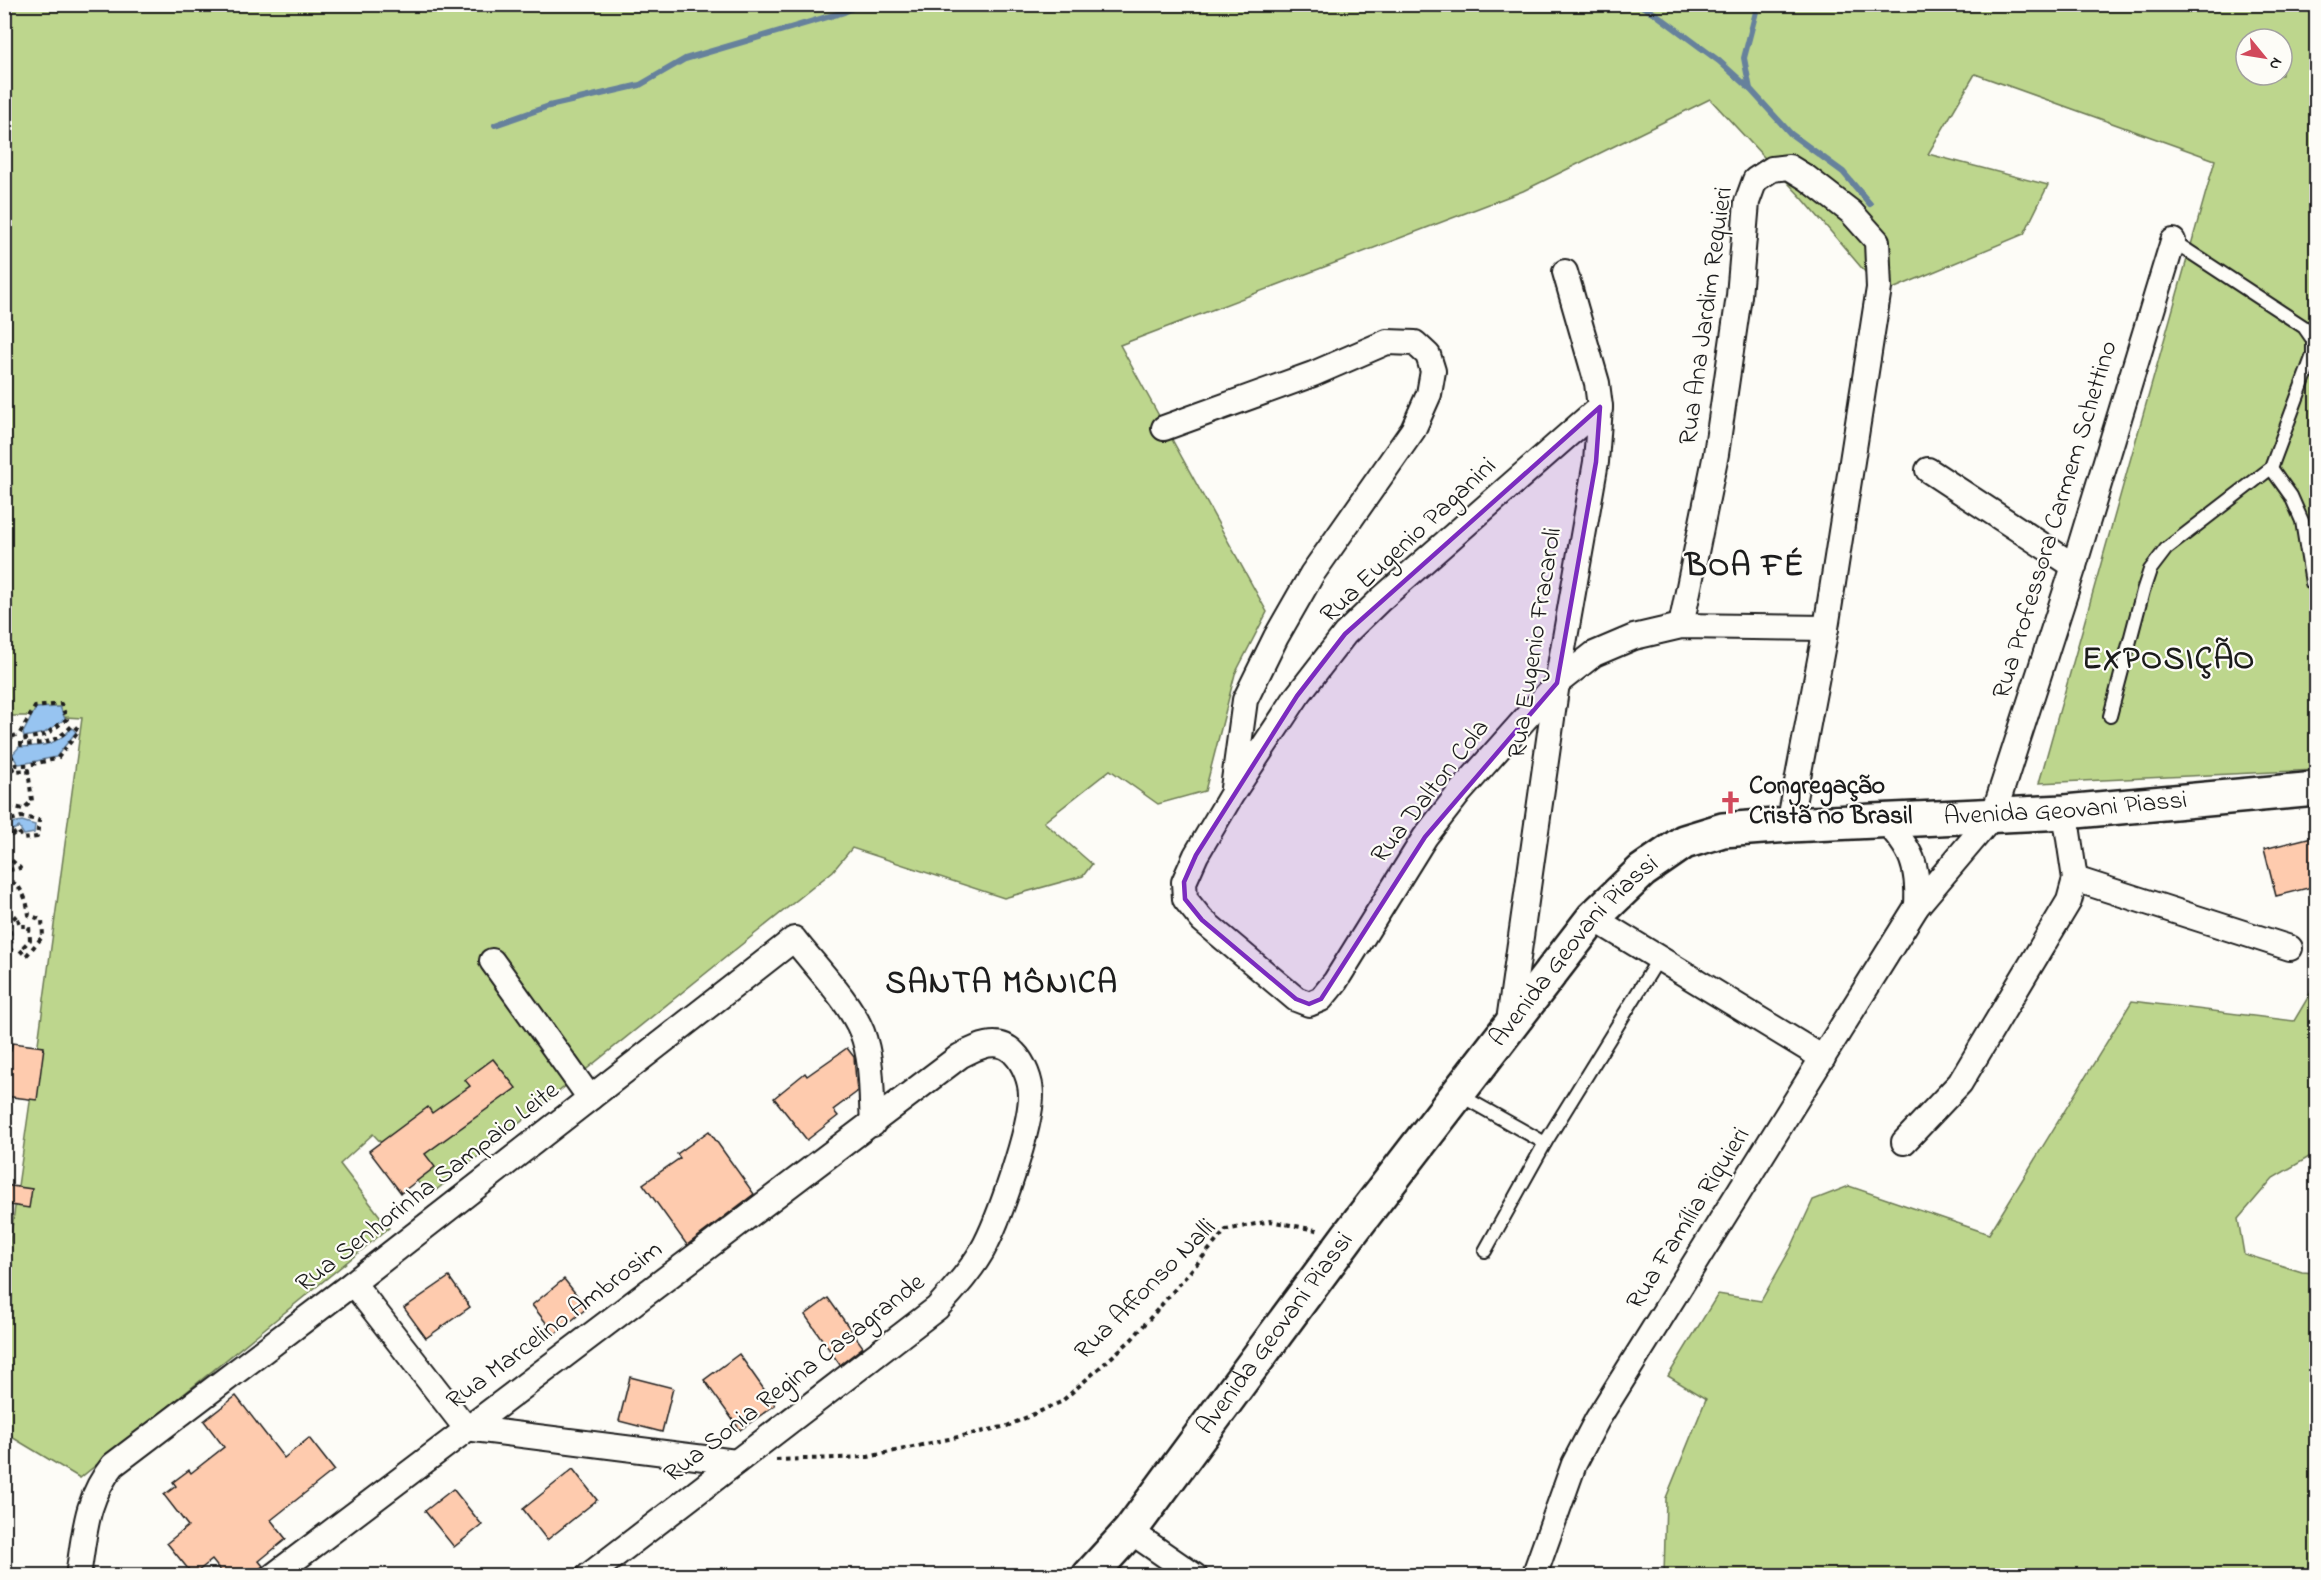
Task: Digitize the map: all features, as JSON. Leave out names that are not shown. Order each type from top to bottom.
[{"type":"main road","name":"Avenida Geovani Piassi","points":[[1089,1575],[1130,1531],[1348,1236],[1593,918],[1642,871],[1683,842],[1723,831],[1789,825],[2065,812],[2316,789]]},
{"type":"street","name":"Rua Ana Jardim Requieri","points":[[1681,626],[1716,454],[1739,296],[1747,202],[1755,180],[1772,169],[1789,167],[1851,212],[1877,241],[1880,288],[1826,628],[1789,825]]},
{"type":"street","name":"Rua Professora Carmem Schettino","points":[[1993,816],[2074,566],[2173,242]]},
{"type":"street","name":"Rua Eugenio Fracaroli","points":[[1508,1028],[1557,682],[1596,462],[1600,406],[1597,383],[1565,272]]},
{"type":"street","points":[[1164,428],[1313,374],[1387,342],[1415,343],[1428,355],[1433,371],[1430,394],[1413,430],[1312,574],[1276,637],[1245,700],[1233,794]]},
{"type":"street","name":"Rua Eugenio Paganini","points":[[1322,999],[1308,1005],[1296,999],[1202,920],[1185,898],[1184,882],[1196,855],[1297,696],[1345,634],[1380,600],[1600,406]]},
{"type":"street","points":[[1928,470],[2074,566]]},
{"type":"street","name":"Rua Dalton Cola","points":[[1322,999],[1335,982],[1425,837],[1460,792],[1557,682],[1594,654],[1634,637],[1681,626],[1826,628]]},
{"type":"street","points":[[1904,1142],[1960,1083],[2069,901],[2075,879],[2065,812]]},
{"type":"street","name":"Rua Família Riquieri","points":[[1534,1575],[1574,1464],[1597,1420],[1917,906],[1993,816]]},
{"type":"street","points":[[1884,820],[1899,836],[1915,860],[1918,887],[1917,906]]},
{"type":"street","points":[[2075,879],[2290,948]]},
{"type":"street","points":[[1593,918],[1823,1058]]},
{"type":"street","name":"Rua Senhorinha Sampaio Leite","points":[[78,1575],[89,1510],[99,1483],[113,1465],[352,1283],[794,939],[841,999],[862,1032],[870,1065],[873,1124]]},
{"type":"street","points":[[492,961],[590,1098]]},
{"type":"street","name":"Rua Sonia Regina Casagrande","points":[[588,1575],[937,1308],[960,1282],[986,1242],[1029,1118],[1031,1093],[1026,1071],[1015,1054],[1006,1046],[996,1044],[978,1046],[960,1056],[873,1124]]},
{"type":"street","name":"Rua Marcelino Ambrosim","points":[[273,1575],[873,1124]]},
{"type":"street","points":[[352,1283],[466,1428],[736,1461]]},
{"type":"street","points":[[1130,1531],[1196,1575]]},
{"type":"lane","points":[[2110,716],[2150,570],[2166,549],[2271,468],[2313,355],[2313,340],[2304,327],[2173,242]]},
{"type":"lane","points":[[2271,468],[2291,496],[2302,521],[2312,583],[2316,587]]},
{"type":"lane","points":[[1485,1251],[1545,1143],[1659,958]]},
{"type":"lane","points":[[1457,1093],[1545,1143]]},
{"type":"path","points":[[4,741],[20,733],[35,707],[61,704],[67,719],[45,735],[21,740],[21,745],[47,743],[61,738],[73,725],[79,731],[57,759],[32,766],[16,765],[10,755],[8,760],[14,771],[28,770],[32,801],[23,809],[14,807],[4,809]]},
{"type":"path","points":[[4,732],[10,735],[4,737]]},
{"type":"path","points":[[4,817],[8,821],[21,817],[39,819],[39,825],[37,837],[23,839],[18,831],[12,835],[4,831]]},
{"type":"path","points":[[4,857],[8,857],[20,868],[10,870],[4,867]]},
{"type":"path","points":[[4,877],[16,883],[23,891],[29,915],[42,920],[43,936],[26,956],[20,950],[30,940],[29,926],[20,926],[17,915],[9,922],[12,948],[4,959]]},
{"type":"path","name":"Rua Affonso Nalli","points":[[736,1461],[868,1457],[1007,1426],[1060,1402],[1132,1339],[1226,1230],[1270,1221],[1348,1236]]},
{"type":"highlighted area","points":[[1600,407],[1596,462],[1557,683],[1425,837],[1321,999],[1309,1004],[1296,999],[1202,920],[1185,899],[1184,882],[1196,855],[1297,696],[1345,634]]},
{"type":"green space","points":[[5,5],[2316,5],[2316,770],[2039,783],[2215,160],[1975,74],[1928,154],[2048,185],[2024,234],[1883,293],[1803,199],[1710,99],[1523,191],[1120,345],[1267,612],[1235,674],[1205,791],[1158,804],[1110,770],[1044,822],[1092,864],[1083,876],[1004,898],[852,848],[833,871],[430,1195],[373,1134],[340,1164],[389,1228],[80,1478],[5,1433],[5,1277],[82,718],[64,717],[60,707],[36,708],[32,716],[5,716]]},
{"type":"green space","points":[[2316,984],[2316,1153],[2273,1178],[2238,1219],[2244,1254],[2302,1272],[2316,1273],[2316,1575],[1664,1575],[1666,1498],[1706,1399],[1668,1376],[1718,1294],[1761,1301],[1791,1248],[1813,1200],[1849,1186],[1989,1234],[2132,1001],[2294,1021]]},
{"type":"water","points":[[60,707],[65,719],[44,733],[24,737],[23,733],[36,708]]},
{"type":"water","points":[[72,728],[76,732],[56,757],[18,764],[12,755],[19,747],[54,742]]},
{"type":"water","points":[[5,821],[7,824],[22,821],[35,825],[34,833],[24,835],[19,827],[13,830],[5,826]]},
{"type":"building","points":[[2316,836],[2316,886],[2276,896],[2264,849]]},
{"type":"building","points":[[12,1043],[44,1047],[37,1100],[4,1096],[4,1050],[11,1051]]},
{"type":"building","points":[[847,1048],[854,1057],[857,1092],[833,1110],[838,1116],[807,1140],[774,1098],[805,1073],[807,1076]]},
{"type":"building","points":[[493,1059],[516,1088],[425,1154],[435,1167],[401,1193],[369,1151],[428,1107],[432,1113],[470,1086],[465,1080]]},
{"type":"building","points":[[709,1131],[754,1194],[687,1245],[643,1184],[680,1158],[677,1154]]},
{"type":"building","points":[[4,1185],[32,1189],[29,1208],[4,1204]]},
{"type":"building","points":[[449,1277],[470,1307],[426,1338],[404,1308]]},
{"type":"building","points":[[564,1279],[587,1308],[555,1334],[532,1305]]},
{"type":"building","points":[[828,1298],[863,1347],[840,1365],[805,1315]]},
{"type":"building","points":[[739,1354],[775,1405],[740,1430],[704,1380]]},
{"type":"building","points":[[630,1377],[673,1388],[662,1432],[619,1421]]},
{"type":"building","points":[[236,1396],[284,1458],[309,1438],[334,1470],[271,1520],[286,1539],[259,1561],[263,1566],[252,1575],[224,1575],[212,1560],[193,1575],[167,1543],[188,1526],[164,1495],[176,1486],[173,1482],[189,1470],[191,1473],[224,1447],[204,1421]]},
{"type":"building","points":[[573,1469],[597,1500],[547,1540],[523,1509]]},
{"type":"building","points":[[453,1489],[482,1525],[454,1547],[425,1511]]},
{"type":"waterway","points":[[495,125],[549,106],[640,85],[685,59],[844,12],[860,4]]},
{"type":"waterway","points":[[1638,4],[1657,15],[1719,61],[1751,90],[1791,134],[1843,172],[1870,204]]},
{"type":"waterway","points":[[1750,89],[1744,58],[1758,4]]},
{"type":"place","name":"Congregação Cristã no Brasil","points":[[1731,802]]},
{"type":"district","name":"BOA FÉ","points":[[1745,567]]},
{"type":"district","name":"EXPOSIÇÃO","points":[[2169,660]]},
{"type":"district","name":"SANTA MÔNICA","points":[[1002,984]]}]
